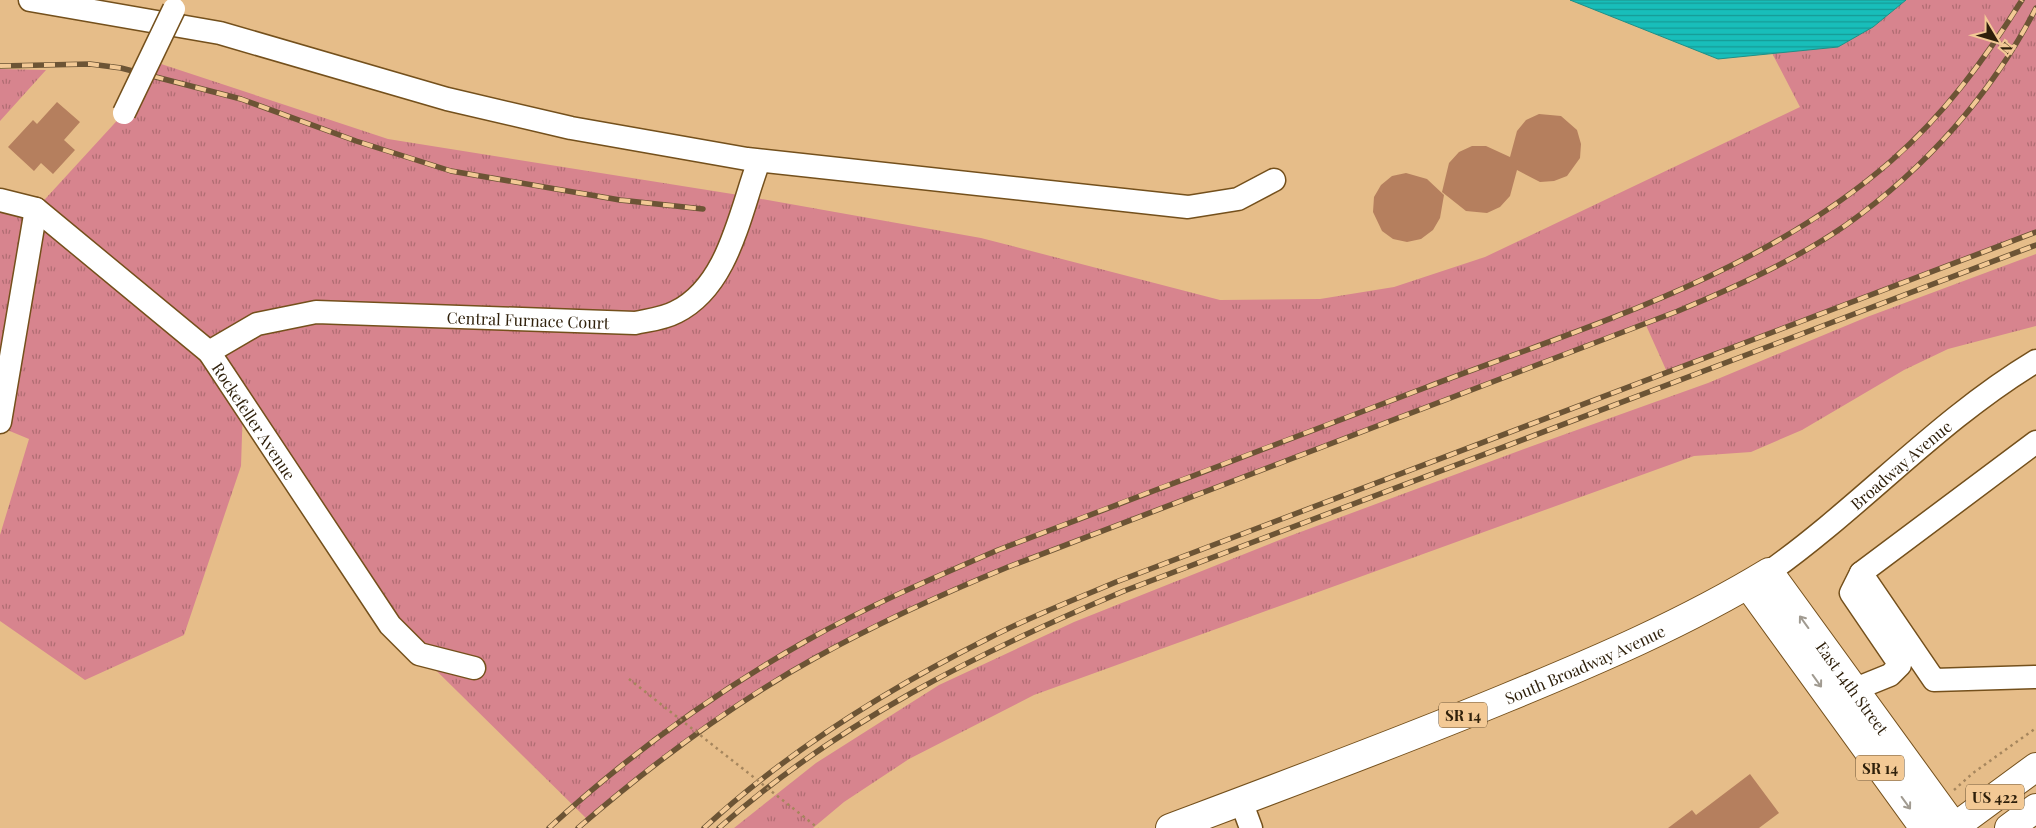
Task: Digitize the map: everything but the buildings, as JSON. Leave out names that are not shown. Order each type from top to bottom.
[{"type":"main road","name":"East 14th Street","points":[[1758,578],[1853,690],[1954,828]]},
{"type":"main road","name":"East 14th Street","points":[[1758,578],[1924,828]]},
{"type":"main road","name":"South Broadway Avenue","points":[[1170,828],[1560,676],[1662,630],[1758,578]]},
{"type":"main road","name":"US 422","points":[[1954,828],[2036,767]]},
{"type":"main road","name":"US 422","points":[[2009,828],[2036,808]]},
{"type":"street","points":[[30,0],[220,33],[447,99],[571,128],[759,160],[1188,207],[1238,199],[1274,180]]},
{"type":"street","points":[[124,113],[174,9]]},
{"type":"street","name":"Central Furnace Court","points":[[209,352],[257,324],[316,312],[635,323],[658,319],[677,312],[694,300],[718,272],[727,256],[759,160]]},
{"type":"street","name":"Rockefeller Avenue","points":[[0,200],[36,209],[209,352],[390,625],[419,654],[474,668]]},
{"type":"street","points":[[0,422],[36,209]]},
{"type":"street","name":"Broadway Avenue","points":[[1758,578],[1834,523],[1947,423],[1999,384],[2036,361]]},
{"type":"street","points":[[1853,690],[1890,674],[1900,665],[1851,593],[1860,573],[2036,442]]},
{"type":"street","points":[[1860,573],[1934,680],[2036,677]]},
{"type":"street","points":[[1241,801],[1251,828]]},
{"type":"path","points":[[629,678],[818,828]]},
{"type":"path","points":[[1962,784],[1973,773],[2036,728]]},
{"type":"green space","points":[[1906,0],[2036,0],[2036,232],[1667,372],[1645,323],[1008,567],[894,618],[788,676],[687,742],[637,779],[588,820],[390,625],[243,405],[241,466],[184,635],[85,680],[0,621],[0,535],[29,439],[0,427],[0,200],[36,209],[124,113],[149,60],[388,139],[745,196],[981,238],[1220,300],[1320,299],[1394,287],[1485,257],[1800,107],[1772,53],[1838,47],[1873,27]]},
{"type":"green space","points":[[0,69],[46,70],[0,121]]},
{"type":"green space","points":[[2036,254],[2036,326],[1948,349],[1904,370],[1802,430],[1751,452],[1694,456],[1034,695],[909,759],[844,802],[813,828],[734,828],[816,763],[939,685],[1074,622],[1287,537],[1708,383],[1867,317]]},
{"type":"water","points":[[1570,0],[1906,0],[1873,27],[1838,47],[1718,59]]},
{"type":"railway","points":[[549,828],[640,751],[705,704],[806,641],[877,604],[998,550],[1609,319],[1670,294],[1728,267],[1785,236],[1840,201],[1891,161],[1929,125],[1978,65],[2022,0]]},
{"type":"railway","points":[[578,828],[663,758],[753,695],[815,658],[910,610],[1008,567],[1678,311],[1785,262],[1846,225],[1903,180],[1929,154],[1954,128],[1999,70],[2036,8]]},
{"type":"railway","points":[[0,66],[90,64],[121,68],[241,99],[356,141],[451,171],[620,200],[703,209]]},
{"type":"railway","points":[[704,828],[770,772],[841,722],[915,677],[991,637],[1053,608],[1116,582],[2036,232]]},
{"type":"railway","points":[[719,828],[764,790],[812,755],[861,723],[963,665],[1070,614],[1124,591],[2036,245]]}]
